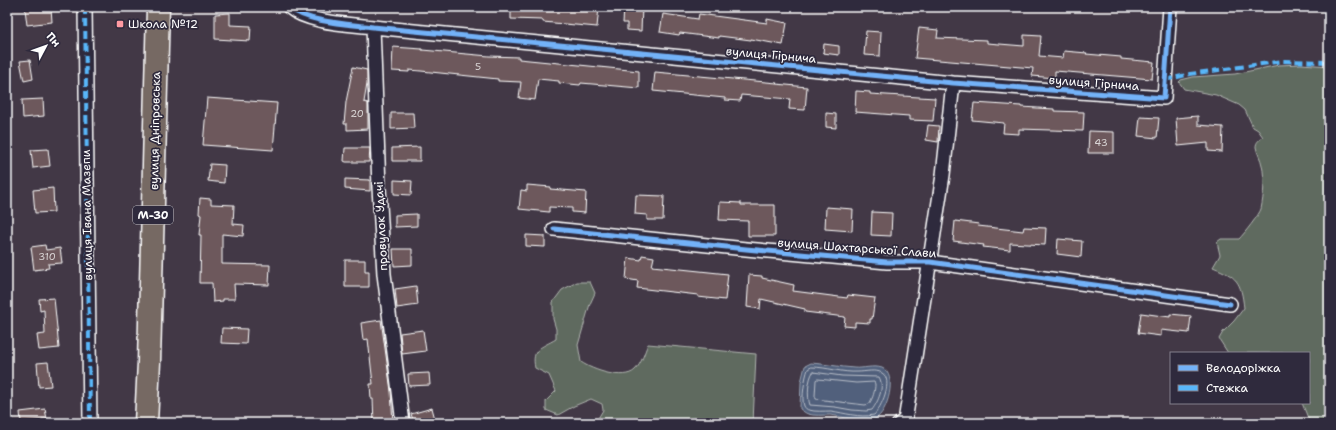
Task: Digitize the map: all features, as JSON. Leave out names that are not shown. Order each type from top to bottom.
[{"type":"highway","name":"вулиця Дніпровська","points":[[146,423],[149,362],[158,7]]},
{"type":"street","name":"вулиця Івана Мазепи","points":[[85,7],[90,423]]},
{"type":"street","name":"вулиця Гірнича","points":[[289,7],[296,13],[309,18],[373,27],[953,83],[1164,98],[1170,7]]},
{"type":"street","name":"провулок Удачі","points":[[373,27],[384,274],[403,423]]},
{"type":"street","points":[[903,420],[943,175],[953,83]]},
{"type":"street","name":"вулиця Шахтарської Слави","points":[[554,229],[879,261],[930,262],[1230,304]]},
{"type":"green space","points":[[1301,64],[1329,66],[1329,419],[1315,423],[1310,423],[1302,404],[1310,404],[1310,352],[1227,352],[1219,339],[1223,332],[1244,308],[1239,286],[1233,277],[1213,267],[1220,255],[1217,242],[1221,239],[1239,239],[1260,212],[1264,176],[1256,147],[1257,142],[1263,137],[1258,130],[1253,127],[1245,110],[1239,105],[1216,95],[1184,89],[1179,82],[1181,80],[1193,77],[1235,74],[1279,65]]},
{"type":"green space","points":[[577,282],[590,282],[595,293],[590,304],[578,345],[581,362],[600,371],[623,375],[635,370],[643,358],[648,344],[756,354],[753,423],[598,423],[597,420],[603,410],[602,404],[591,399],[558,415],[546,410],[546,401],[556,391],[549,375],[535,368],[534,356],[538,349],[556,339],[556,329],[553,319],[553,302],[562,290]]},
{"type":"water","points":[[811,363],[854,368],[882,368],[887,372],[890,385],[887,402],[880,415],[875,419],[865,421],[830,415],[810,415],[800,409],[801,382],[805,366]]},
{"type":"building","points":[[51,7],[52,22],[27,25],[25,9]]},
{"type":"building","points":[[511,7],[599,7],[597,27],[543,22],[543,20],[511,19]]},
{"type":"building","points":[[624,7],[642,7],[641,31],[627,30],[627,23],[623,23]]},
{"type":"building","points":[[230,13],[230,25],[251,26],[250,41],[215,39],[215,14]]},
{"type":"building","points":[[663,14],[698,19],[699,14],[767,23],[767,19],[787,23],[783,45],[751,39],[719,36],[719,38],[680,33],[679,35],[660,32]]},
{"type":"building","points":[[919,28],[938,30],[937,38],[987,40],[987,43],[1024,46],[1024,35],[1041,36],[1039,56],[1063,58],[1064,51],[1154,62],[1152,79],[1055,71],[1055,78],[1032,76],[1033,68],[915,58]]},
{"type":"building","points":[[866,31],[881,32],[880,56],[864,55]]},
{"type":"building","points":[[824,44],[839,46],[839,55],[823,53]]},
{"type":"building","points":[[393,47],[489,56],[519,57],[519,59],[639,71],[639,88],[581,83],[580,85],[538,79],[535,100],[519,98],[521,82],[498,81],[498,79],[421,71],[392,71]]},
{"type":"building","points":[[30,60],[33,79],[24,81],[20,61]]},
{"type":"building","points":[[353,67],[367,70],[367,84],[364,102],[368,103],[368,129],[347,130],[347,124],[344,124],[346,102]]},
{"type":"building","points":[[655,72],[807,87],[805,110],[789,109],[790,99],[741,95],[740,101],[725,100],[725,98],[653,91]]},
{"type":"building","points":[[856,91],[870,92],[870,94],[935,98],[933,121],[909,120],[909,116],[855,112]]},
{"type":"building","points":[[207,98],[277,103],[273,150],[203,145]]},
{"type":"building","points":[[43,99],[44,116],[23,118],[22,100]]},
{"type":"building","points":[[974,103],[1054,109],[1054,111],[1084,112],[1083,131],[1019,129],[1019,134],[1003,133],[1004,123],[972,120]]},
{"type":"building","points":[[391,113],[413,113],[414,128],[391,129]]},
{"type":"building","points":[[826,113],[836,114],[836,128],[826,127]]},
{"type":"building","points":[[1198,116],[1198,125],[1223,127],[1222,152],[1208,151],[1208,143],[1178,146],[1176,118]]},
{"type":"building","points":[[1140,117],[1159,118],[1157,138],[1138,136]]},
{"type":"building","points":[[928,125],[939,126],[938,142],[926,140]]},
{"type":"building","points":[[1089,131],[1114,132],[1114,153],[1088,153]]},
{"type":"building","points":[[420,147],[420,161],[392,161],[392,148]]},
{"type":"building","points":[[345,148],[370,148],[369,162],[344,161]]},
{"type":"building","points":[[48,149],[50,166],[33,168],[31,150]]},
{"type":"building","points":[[210,164],[225,165],[224,183],[208,181]]},
{"type":"building","points":[[345,179],[370,180],[370,191],[345,189]]},
{"type":"building","points":[[394,180],[412,181],[411,195],[394,194]]},
{"type":"building","points":[[527,185],[551,187],[550,189],[586,192],[585,213],[572,212],[572,208],[549,207],[549,212],[519,209],[521,190],[527,191]]},
{"type":"building","points":[[53,188],[54,212],[35,213],[33,190]]},
{"type":"building","points":[[636,195],[664,196],[663,220],[647,220],[647,215],[635,214]]},
{"type":"building","points":[[200,198],[211,199],[211,204],[234,205],[233,224],[244,225],[243,236],[222,234],[222,264],[270,265],[269,285],[234,284],[235,299],[223,299],[223,301],[213,302],[212,283],[200,283]]},
{"type":"building","points":[[720,202],[741,203],[741,205],[775,205],[775,236],[748,236],[748,221],[719,220]]},
{"type":"building","points":[[826,207],[853,209],[852,231],[825,229]]},
{"type":"building","points":[[872,212],[892,213],[891,236],[871,235]]},
{"type":"building","points":[[417,214],[417,226],[395,227],[395,215]]},
{"type":"building","points":[[955,221],[979,224],[978,226],[1023,231],[1024,227],[1046,228],[1045,245],[1010,243],[1010,250],[983,247],[984,245],[953,241]]},
{"type":"building","points":[[526,235],[545,236],[545,247],[526,246]]},
{"type":"building","points":[[1058,239],[1082,241],[1081,257],[1057,254]]},
{"type":"building","points":[[45,245],[46,250],[60,248],[62,263],[48,264],[49,268],[34,270],[31,247]]},
{"type":"building","points":[[393,249],[412,249],[412,265],[394,266]]},
{"type":"building","points":[[642,255],[654,257],[652,266],[728,274],[725,300],[698,297],[698,295],[637,288],[638,281],[626,279],[628,258],[641,260]]},
{"type":"building","points":[[345,260],[365,260],[365,271],[369,271],[369,287],[345,287]]},
{"type":"building","points":[[749,275],[762,276],[762,278],[794,285],[793,291],[847,298],[848,295],[875,298],[872,319],[870,319],[870,323],[855,322],[855,327],[844,326],[845,317],[805,312],[805,309],[761,299],[760,309],[747,307]]},
{"type":"building","points":[[416,286],[418,305],[397,308],[395,289]]},
{"type":"building","points":[[54,298],[59,348],[39,350],[37,335],[45,334],[44,310],[40,311],[39,299]]},
{"type":"building","points":[[1141,313],[1170,317],[1170,314],[1191,316],[1189,333],[1161,330],[1161,336],[1138,333]]},
{"type":"building","points":[[381,320],[391,391],[393,423],[374,423],[373,399],[371,399],[370,384],[373,384],[368,339],[363,340],[361,323]]},
{"type":"building","points":[[222,328],[247,329],[246,344],[221,343]]},
{"type":"building","points":[[423,330],[426,351],[402,354],[400,333]]},
{"type":"building","points":[[48,362],[51,386],[39,387],[37,363]]},
{"type":"building","points":[[429,373],[430,385],[409,386],[408,374]]},
{"type":"building","points":[[432,408],[435,419],[422,423],[414,423],[411,414]]},
{"type":"building","points":[[45,409],[47,419],[21,422],[20,412]]},
{"type":"marked path","points":[[85,7],[90,423]]},
{"type":"marked path","points":[[1165,80],[1190,74],[1283,61],[1329,62]]},
{"type":"cycle path","points":[[289,7],[317,20],[352,25],[953,83],[1164,98],[1170,7]]},
{"type":"cycle path","points":[[554,229],[887,262],[930,262],[1230,304]]},
{"type":"place","name":"Школа №12","points":[[120,24]]}]
